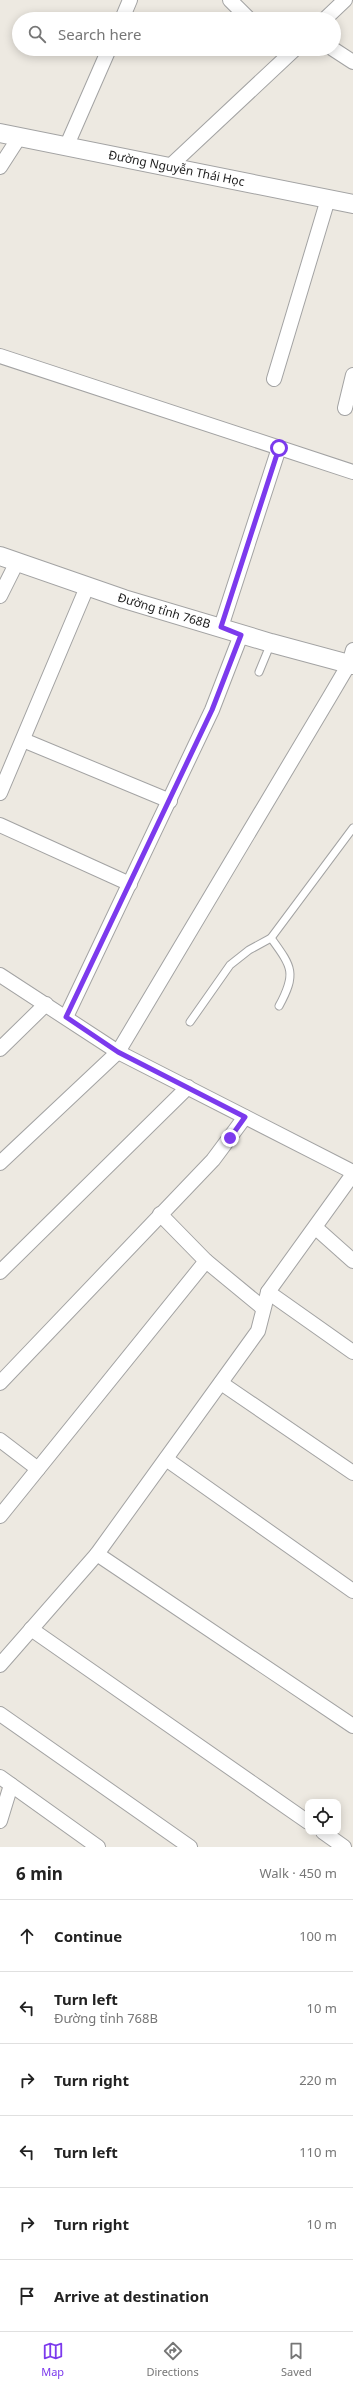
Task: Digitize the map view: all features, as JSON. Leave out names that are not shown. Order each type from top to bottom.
[{"type":"street","points":[[125,12],[130,0]]},
{"type":"street","points":[[230,0],[242,12]]},
{"type":"street","points":[[332,12],[345,0]]},
{"type":"street","points":[[341,54],[353,62]]},
{"type":"street","points":[[67,145],[106,56]]},
{"type":"street","points":[[168,167],[283,56]]},
{"type":"street","name":"Đường Nguyễn Thái Học","points":[[0,133],[67,145],[353,204]]},
{"type":"street","points":[[0,167],[20,136]]},
{"type":"street","points":[[274,379],[328,199]]},
{"type":"street","points":[[0,356],[353,472]]},
{"type":"street","points":[[345,408],[353,375]]},
{"type":"street","points":[[221,627],[279,448]]},
{"type":"street","name":"Đường tỉnh 768B","points":[[0,556],[87,587],[221,627],[241,635],[271,643],[352,660]]},
{"type":"street","points":[[0,596],[17,562]]},
{"type":"street","points":[[0,793],[87,587]]},
{"type":"street","points":[[66,1017],[212,710],[241,635]]},
{"type":"street","points":[[0,1163],[118,1052],[239,852],[352,660]]},
{"type":"street","points":[[23,740],[170,801]]},
{"type":"street","points":[[0,826],[130,884]]},
{"type":"street","points":[[0,975],[118,1052],[353,1173],[316,1228],[268,1292],[258,1331],[221,1383],[97,1554],[0,1665]]},
{"type":"street","points":[[0,1050],[46,1004]]},
{"type":"street","points":[[0,1272],[188,1087]]},
{"type":"street","points":[[0,1383],[213,1160],[245,1117]]},
{"type":"street","points":[[160,1214],[206,1261],[263,1308]]},
{"type":"street","points":[[316,1228],[353,1261]]},
{"type":"street","points":[[0,1516],[206,1261]]},
{"type":"street","points":[[268,1292],[353,1352]]},
{"type":"street","points":[[221,1383],[353,1473]]},
{"type":"street","points":[[0,1440],[38,1469]]},
{"type":"street","points":[[166,1459],[353,1591]]},
{"type":"street","points":[[97,1554],[353,1726]]},
{"type":"street","points":[[31,1629],[305,1820]]},
{"type":"street","points":[[0,1714],[190,1847]]},
{"type":"street","points":[[0,1821],[6,1781],[98,1847]]},
{"type":"street","points":[[327,1835],[344,1847]]},
{"type":"lane","points":[[259,672],[271,643]]},
{"type":"lane","points":[[190,1022],[230,965],[249,950],[271,938],[353,828]]},
{"type":"lane","points":[[271,938],[286,958],[292,973],[286,994],[279,1006]]},
{"type":"route","points":[[230,1138],[245,1117],[118,1052],[66,1017],[212,710],[241,635],[221,627],[279,448]]}]
